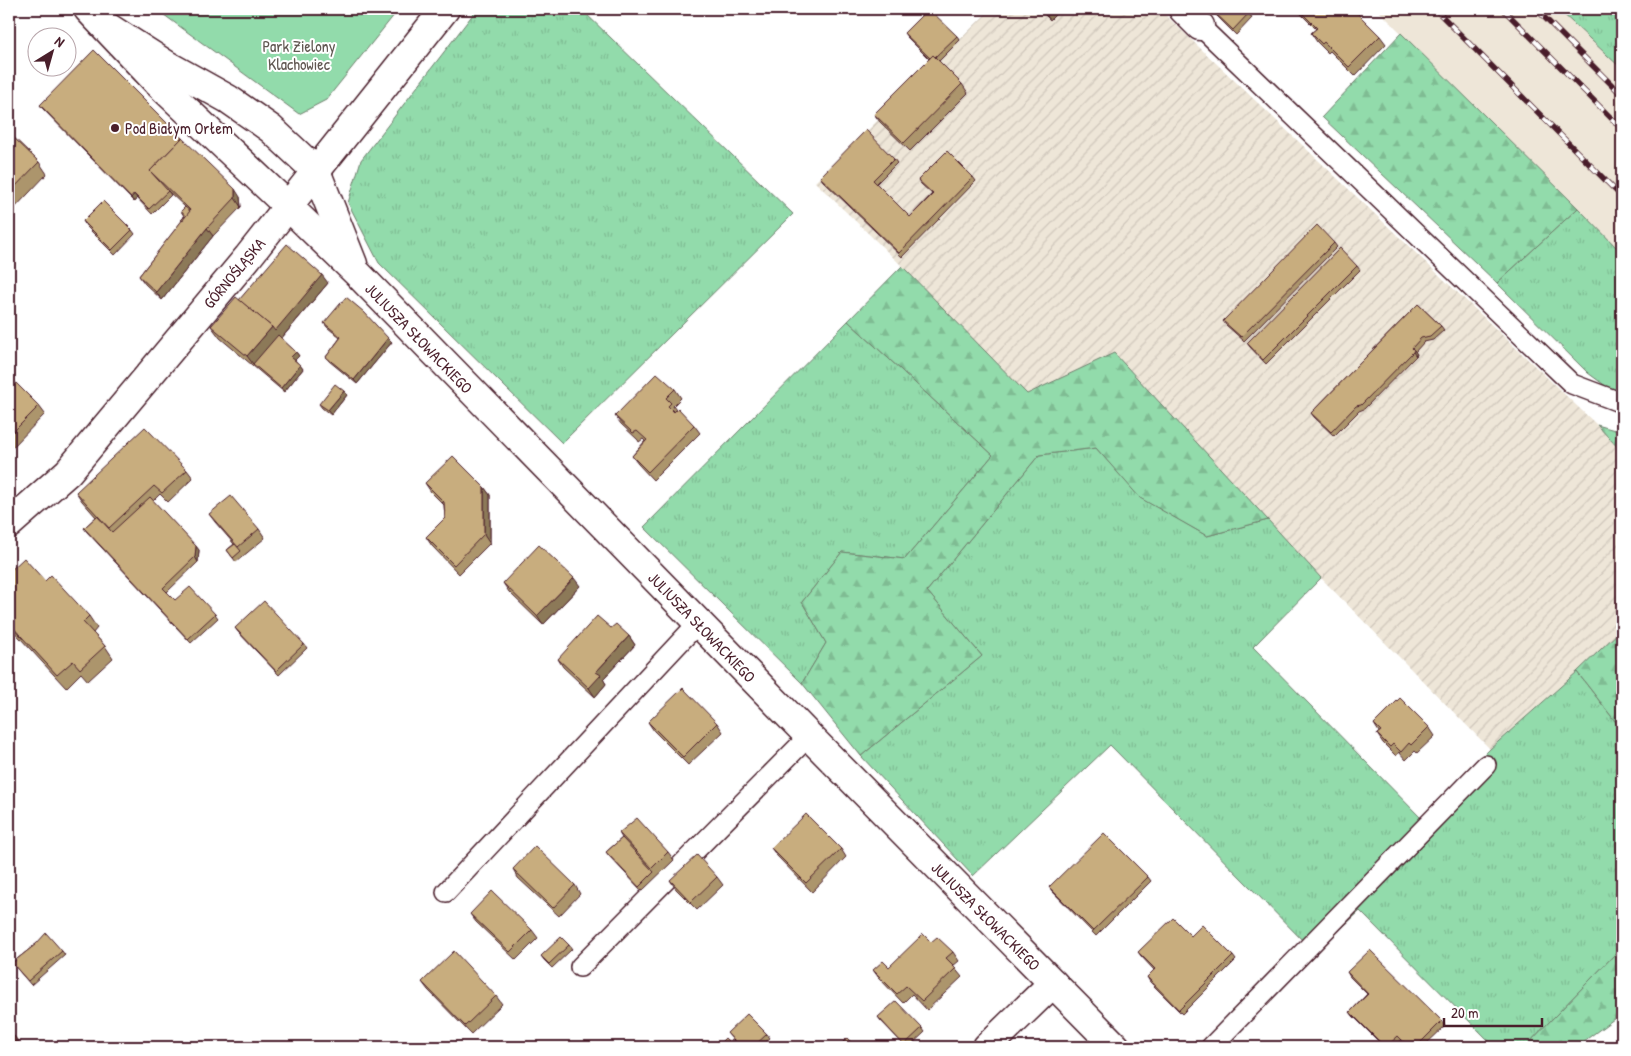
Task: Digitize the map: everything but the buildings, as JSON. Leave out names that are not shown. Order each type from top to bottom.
[{"type":"street","name":"GÓRNOŚLĄSKA","points":[[9,524],[68,472],[289,207],[444,9]]},
{"type":"street","points":[[95,16],[167,65],[228,99],[271,129],[316,171],[358,274]]},
{"type":"street","name":"JULIUSZA SŁOWACKIEGO","points":[[95,16],[157,82],[358,274],[698,623],[1116,1047]]},
{"type":"street","points":[[987,1047],[1053,983]]},
{"type":"lane","points":[[1192,17],[1572,384],[1622,403]]},
{"type":"lane","points":[[446,892],[698,623]]},
{"type":"lane","points":[[580,967],[809,736]]},
{"type":"lane","points":[[1211,1047],[1486,765]]},
{"type":"shaded area","points":[[991,9],[1159,9],[1597,425],[1622,452],[1622,629],[1577,672],[1490,749],[1321,578],[1114,353],[1027,394],[902,266],[815,182]]},
{"type":"shaded area","points":[[1377,9],[1558,9],[1622,69],[1622,253]]},
{"type":"green space","name":"Park Zielony Klachowiec","points":[[156,9],[399,9],[326,100],[299,114]]},
{"type":"green space","points":[[477,9],[581,9],[793,214],[562,443],[379,263],[348,203],[361,160]]},
{"type":"green space","points":[[1558,9],[1622,9],[1622,69]]},
{"type":"green space","points":[[1401,33],[1578,208],[1497,283],[1322,117]]},
{"type":"green space","points":[[1578,208],[1622,253],[1622,398],[1588,373],[1497,283]]},
{"type":"green space","points":[[902,266],[1027,394],[1114,353],[1268,520],[1207,536],[1140,498],[1096,448],[1039,455],[927,591],[982,656],[861,756],[802,683],[826,643],[802,602],[842,552],[905,559],[993,455],[848,321]]},
{"type":"green space","points":[[848,321],[993,455],[905,559],[842,552],[802,602],[826,643],[802,683],[644,527]]},
{"type":"green space","points":[[1597,425],[1622,432],[1622,452]]},
{"type":"green space","points":[[1096,448],[1141,498],[1207,536],[1268,520],[1321,578],[1253,647],[1421,818],[1490,749],[1577,672],[1622,730],[1622,947],[1525,1047],[1495,1047],[1360,911],[1315,953],[1110,745],[973,876],[861,756],[982,656],[927,591],[1039,455]]},
{"type":"green space","points":[[1622,629],[1622,730],[1577,672]]},
{"type":"green space","points":[[1622,947],[1622,1013],[1576,1047],[1525,1047]]},
{"type":"railway","points":[[1435,9],[1622,197]]},
{"type":"railway","points":[[1503,9],[1622,129]]},
{"type":"railway","points":[[1536,9],[1622,95]]},
{"type":"place","name":"Pod Białym Orłem","points":[[115,128]]}]
